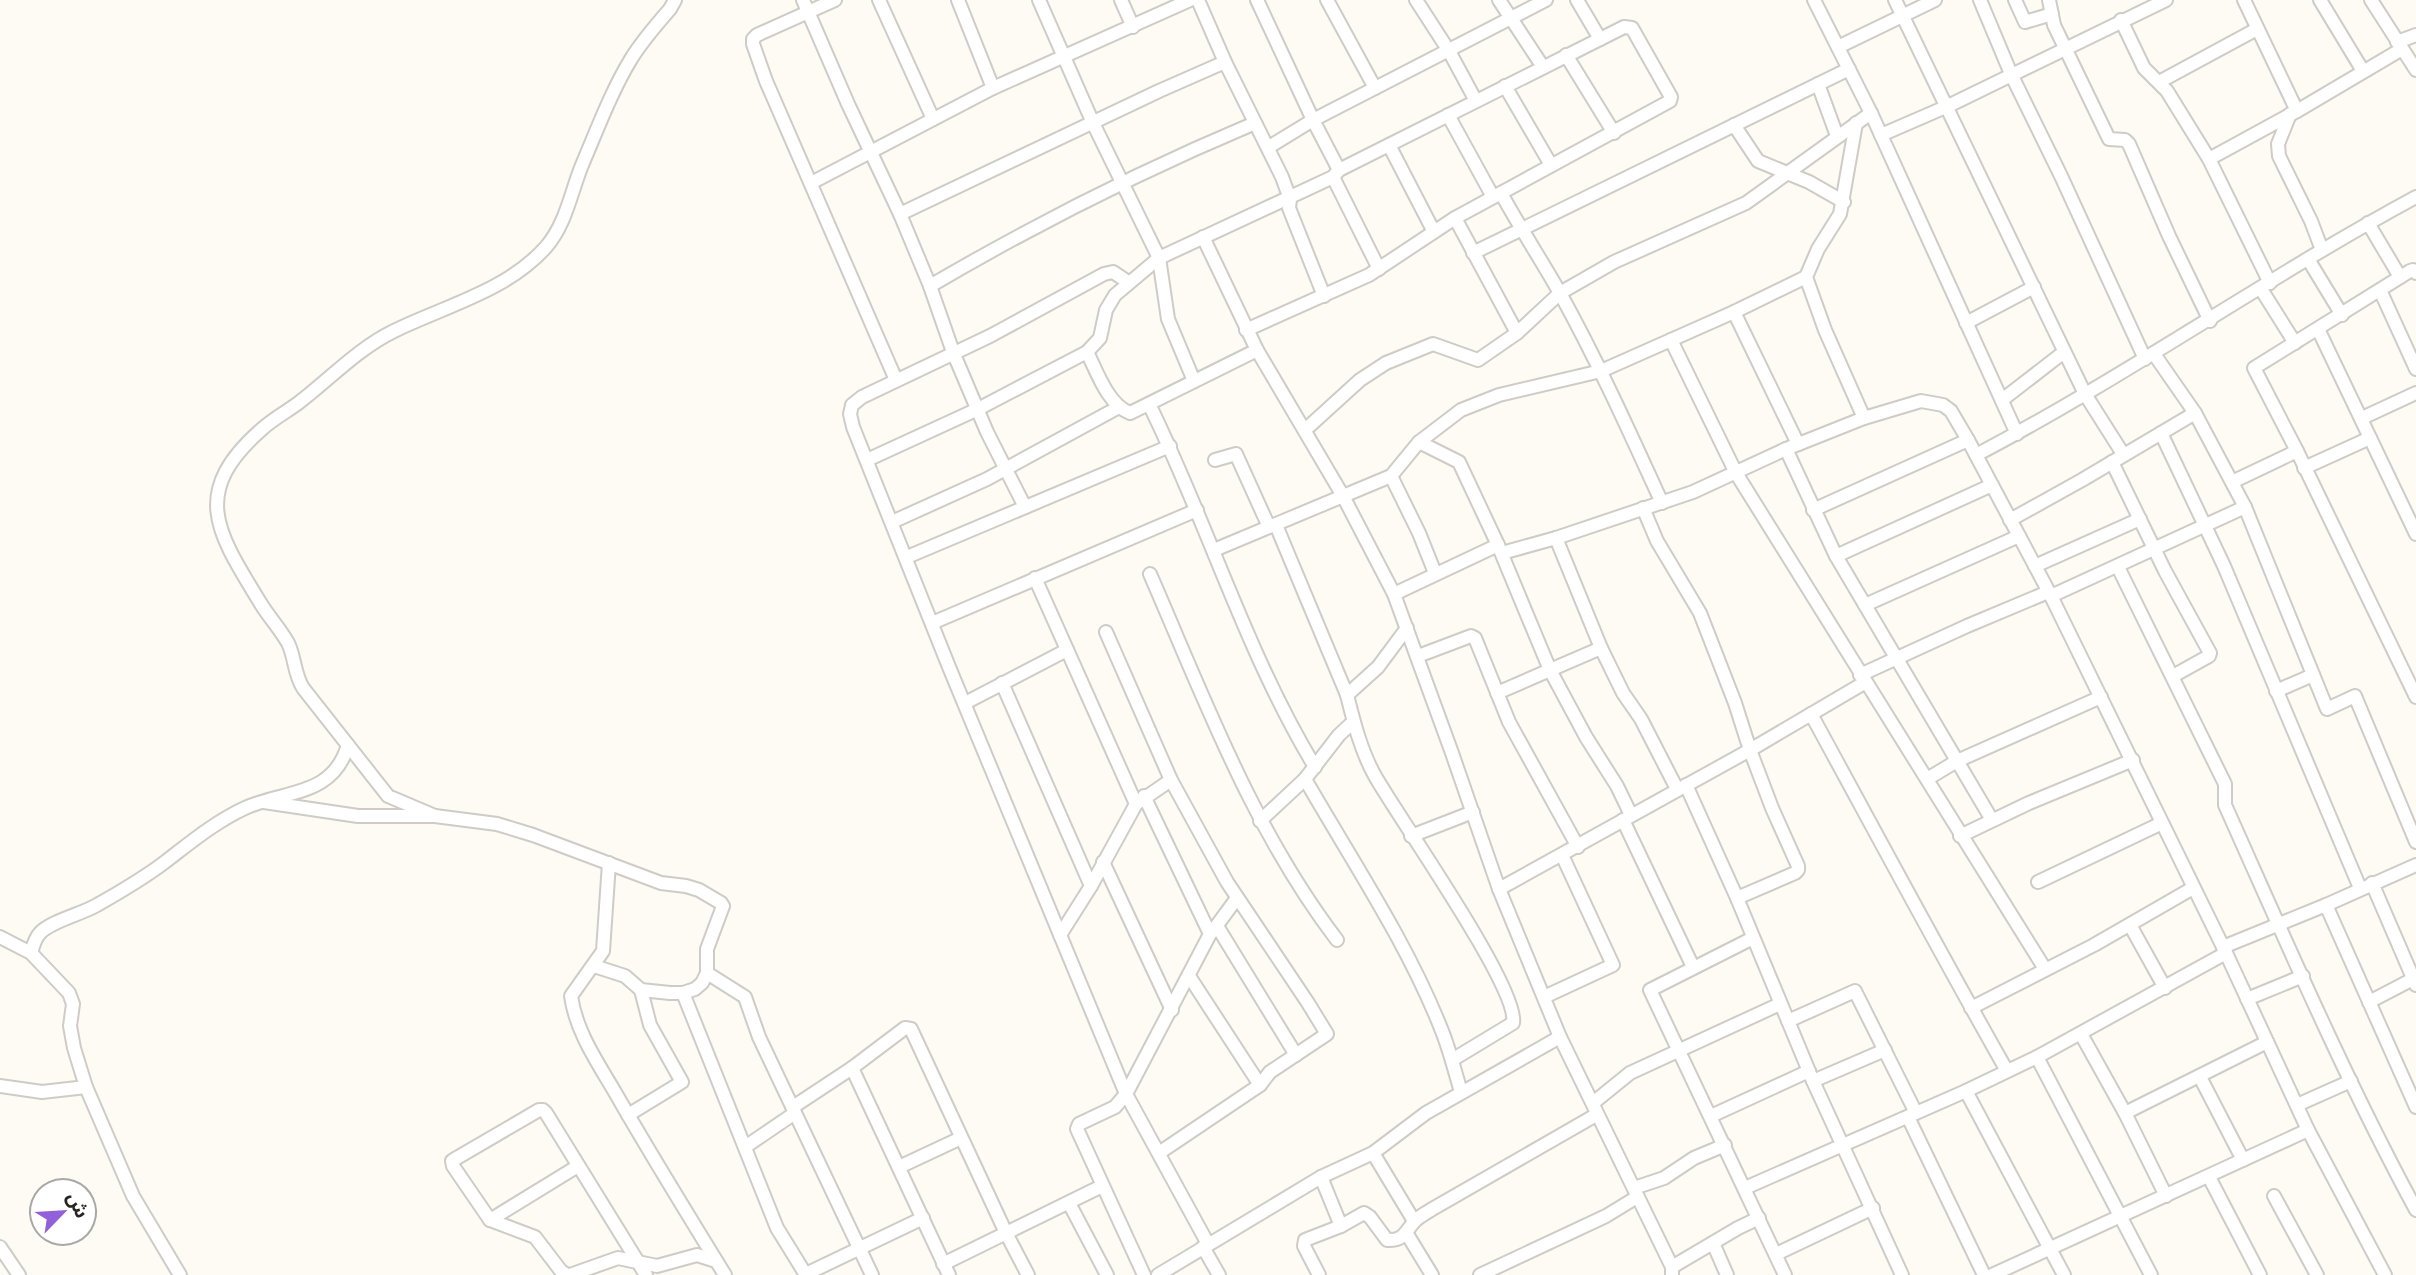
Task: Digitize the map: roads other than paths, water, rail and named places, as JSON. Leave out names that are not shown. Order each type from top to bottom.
[{"type":"street","points":[[435,816],[388,796],[303,688],[296,677],[288,644],[262,605],[219,524],[216,504],[219,481],[231,461],[263,428],[299,402],[348,360],[391,332],[487,290],[523,270],[547,245],[563,220],[581,168],[624,72],[637,50],[675,0]]},
{"type":"street","points":[[803,0],[900,214],[930,286],[953,352],[1025,507]]},
{"type":"street","points":[[835,0],[757,35],[753,44],[766,81],[896,380]]},
{"type":"street","points":[[879,0],[933,119]]},
{"type":"street","points":[[958,0],[993,88]]},
{"type":"street","points":[[1039,0],[1093,123],[1159,258],[1168,319],[1194,381]]},
{"type":"street","points":[[1121,0],[1133,27]]},
{"type":"street","points":[[811,183],[993,88],[1190,0]]},
{"type":"street","points":[[1198,0],[1225,62],[1269,147],[1290,199],[1289,208],[1294,223],[1324,296]]},
{"type":"street","points":[[1258,0],[1379,269]]},
{"type":"street","points":[[1327,0],[1375,88]]},
{"type":"street","points":[[1416,0],[1449,51],[1476,101]]},
{"type":"street","points":[[1499,0],[1542,67]]},
{"type":"street","points":[[1269,147],[1313,120],[1546,0]]},
{"type":"street","points":[[1577,0],[1600,39]]},
{"type":"street","points":[[1814,0],[1871,113],[2017,434]]},
{"type":"street","points":[[1895,0],[2064,352],[2118,458],[2140,519],[2210,654],[2173,676]]},
{"type":"street","points":[[1838,47],[1935,0]]},
{"type":"street","points":[[1980,0],[2011,75],[2150,356],[2195,413],[2245,507],[2327,709],[2355,696],[2416,842]]},
{"type":"street","points":[[2015,0],[2025,22],[2052,14]]},
{"type":"street","points":[[2049,0],[2054,25],[2109,139],[2125,140],[2130,144],[2169,236],[2210,321]]},
{"type":"street","points":[[1881,135],[1948,106],[2166,0]]},
{"type":"street","points":[[2244,0],[2294,113]]},
{"type":"street","points":[[2320,0],[2363,71]]},
{"type":"street","points":[[2371,0],[2416,70]]},
{"type":"street","points":[[2121,20],[2137,57],[2167,91],[2209,159],[2265,286],[2295,343]]},
{"type":"street","points":[[867,460],[978,409],[1087,352],[1100,338],[1109,303],[1128,282],[1159,258],[1254,212],[1290,199],[1566,55],[1624,27],[1632,28],[1671,97],[1670,101],[1455,218],[1379,269],[1246,330]]},
{"type":"street","points":[[2159,82],[2257,29]]},
{"type":"street","points":[[2209,159],[2294,113],[2363,71],[2416,34]]},
{"type":"street","points":[[1566,55],[1614,133]]},
{"type":"street","points":[[900,214],[1225,62]]},
{"type":"street","points":[[1473,253],[1849,69]]},
{"type":"street","points":[[1818,84],[1837,136]]},
{"type":"street","points":[[1505,86],[1551,165]]},
{"type":"street","points":[[1305,430],[1360,380],[1386,363],[1433,344],[1478,360],[1517,333],[1560,293],[1614,262],[1746,203],[1871,113]]},
{"type":"street","points":[[2294,113],[2278,144],[2278,150],[2322,250]]},
{"type":"street","points":[[1448,115],[1560,293],[1601,371],[1662,503]]},
{"type":"street","points":[[930,286],[1123,183],[1255,123]]},
{"type":"street","points":[[1214,550],[1391,476],[1419,442],[1461,410],[1499,395],[1601,371],[1806,278],[1818,250],[1840,214],[1856,123]]},
{"type":"street","points":[[1734,125],[1758,161],[1788,173],[1843,202]]},
{"type":"street","points":[[1389,145],[1434,232]]},
{"type":"street","points":[[1976,455],[2017,434],[2210,321],[2322,250],[2416,197]]},
{"type":"street","points":[[1455,218],[1517,333]]},
{"type":"street","points":[[2368,223],[2400,277]]},
{"type":"street","points":[[1203,237],[1257,351],[1343,496],[1394,594],[1499,889],[1560,1037],[1672,1271],[1738,1228],[1759,1219]]},
{"type":"street","points":[[2308,259],[2342,315]]},
{"type":"street","points":[[2415,692],[2254,368],[2410,271],[2413,270],[2416,274]]},
{"type":"street","points":[[1128,282],[1113,272],[1104,274],[1023,319],[862,397],[852,405],[850,414],[932,622],[1126,1094],[1159,1153],[1219,1275]]},
{"type":"street","points":[[1806,278],[1821,320],[1864,418]]},
{"type":"street","points":[[1966,323],[2034,286]]},
{"type":"street","points":[[2380,290],[2416,369]]},
{"type":"street","points":[[1734,312],[1798,444]]},
{"type":"street","points":[[2318,329],[2416,534]]},
{"type":"street","points":[[1671,340],[1736,473],[2045,969]]},
{"type":"street","points":[[1087,352],[1119,407],[1130,413],[1257,351]]},
{"type":"street","points":[[2002,400],[2064,352]]},
{"type":"street","points":[[2362,418],[2416,393]]},
{"type":"street","points":[[1394,594],[1434,573],[1500,549],[1556,538],[1662,503],[1864,418],[1921,401],[1933,401],[1943,405],[1951,411],[1968,439],[2050,594],[2224,950],[2308,1130],[2385,1275]]},
{"type":"street","points":[[1149,404],[1170,446],[1269,681],[1292,730],[1315,767]]},
{"type":"street","points":[[892,522],[1006,468],[1119,407]]},
{"type":"street","points":[[2010,520],[2195,413]]},
{"type":"street","points":[[2161,433],[2206,525],[2320,788],[2415,982],[2369,1002]]},
{"type":"street","points":[[2304,468],[2370,438]]},
{"type":"street","points":[[1813,510],[1968,439]]},
{"type":"street","points":[[1419,442],[1459,462],[1500,549],[1550,670],[1586,737],[1617,786],[1627,818],[1693,968]]},
{"type":"street","points":[[907,557],[1170,446]]},
{"type":"street","points":[[1786,449],[1836,556],[1992,820]]},
{"type":"street","points":[[2232,482],[2297,451]]},
{"type":"street","points":[[1214,460],[1236,454],[1273,526],[1347,695],[1353,722],[1374,774],[1474,933],[1496,974],[1514,1019],[1513,1023],[1452,1060]]},
{"type":"street","points":[[1391,476],[1419,533],[1434,573]]},
{"type":"street","points":[[1836,556],[1992,485]]},
{"type":"street","points":[[1499,889],[1750,750],[1898,657],[2118,567],[2245,507]]},
{"type":"street","points":[[1643,508],[1657,541],[1700,613],[1798,870],[1737,898]]},
{"type":"street","points":[[932,622],[1197,510]]},
{"type":"street","points":[[2035,566],[2140,519]]},
{"type":"street","points":[[1866,605],[2019,536]]},
{"type":"street","points":[[1556,538],[1601,648],[1623,693],[1682,787],[1737,898],[1811,1076],[1902,1275]]},
{"type":"street","points":[[2118,567],[2225,784],[2225,805],[2351,1081],[2416,1210]]},
{"type":"street","points":[[1150,574],[1234,768],[1260,821],[1306,900],[1337,940]]},
{"type":"street","points":[[1035,578],[1140,800],[1214,930],[1296,1055]]},
{"type":"street","points":[[1347,695],[1378,667],[1407,628]]},
{"type":"street","points":[[1106,632],[1171,780],[1237,898],[1326,1031],[1325,1037],[1270,1072],[1260,1085],[1159,1153]]},
{"type":"street","points":[[1418,656],[1474,636],[1522,748],[1577,847]]},
{"type":"street","points":[[1497,692],[1601,648]]},
{"type":"street","points":[[965,702],[1067,650]]},
{"type":"street","points":[[2276,691],[2313,675]]},
{"type":"street","points":[[1002,683],[1090,886]]},
{"type":"street","points":[[1927,779],[1957,761],[2101,697]]},
{"type":"street","points":[[1811,713],[2007,1071]]},
{"type":"street","points":[[1260,821],[1305,779],[1353,722]]},
{"type":"street","points":[[31,953],[36,939],[43,931],[96,907],[163,863],[201,833],[244,808],[319,784],[335,772],[348,745]]},
{"type":"street","points":[[1960,836],[2133,761]]},
{"type":"street","points":[[1305,779],[1390,926],[1429,1002],[1452,1060],[1461,1093]]},
{"type":"street","points":[[1060,935],[1140,800],[1171,780]]},
{"type":"street","points":[[264,802],[358,816],[435,816],[497,824],[661,883],[698,890],[721,903],[723,910],[707,949],[707,973],[702,983],[695,989],[682,993],[640,990]]},
{"type":"street","points":[[1411,836],[1473,813]]},
{"type":"street","points":[[2038,882],[2162,822]]},
{"type":"street","points":[[1544,997],[1613,965],[1562,855]]},
{"type":"street","points":[[1103,862],[1172,1010]]},
{"type":"street","points":[[609,863],[605,945],[571,999],[581,1033],[724,1275]]},
{"type":"street","points":[[1745,1188],[2037,1057],[2165,988],[2224,950],[2279,923],[2416,865]]},
{"type":"street","points":[[1971,1008],[2130,925],[2193,888]]},
{"type":"street","points":[[1144,1275],[1077,1126],[1115,1107],[1126,1094],[1214,930],[1237,898]]},
{"type":"street","points":[[2326,905],[2416,1107]]},
{"type":"street","points":[[2130,925],[2165,988]]},
{"type":"street","points":[[0,937],[31,953],[62,985],[73,1004],[70,1026],[86,1087],[133,1196],[180,1275]]},
{"type":"street","points":[[1753,938],[1650,990],[1785,1275]]},
{"type":"street","points":[[594,966],[625,976],[640,990],[650,1025],[682,1082],[628,1115]]},
{"type":"street","points":[[707,973],[745,997],[759,1037],[872,1275]]},
{"type":"street","points":[[1189,976],[1260,1085]]},
{"type":"street","points":[[2247,999],[2303,976]]},
{"type":"street","points":[[1788,1021],[1855,991],[1885,1050],[1984,1275]]},
{"type":"street","points":[[682,993],[777,1228],[806,1275],[923,1218]]},
{"type":"street","points":[[1319,1275],[1305,1240],[1341,1226],[1364,1213],[1387,1240],[1396,1241],[1407,1234],[1414,1221],[1594,1109],[1630,1073],[1780,1004]]},
{"type":"street","points":[[745,1147],[905,1028],[911,1029],[1028,1275]]},
{"type":"street","points":[[2081,1034],[2125,1113],[2166,1196]]},
{"type":"street","points":[[1158,1275],[1321,1177],[1373,1153],[1426,1113],[1560,1037]]},
{"type":"street","points":[[2125,1113],[2267,1042]]},
{"type":"street","points":[[1711,1116],[1885,1050]]},
{"type":"street","points":[[2037,1057],[2151,1275]]},
{"type":"street","points":[[852,1068],[946,1269],[1006,1233],[1102,1186]]},
{"type":"street","points":[[2200,1076],[2243,1160]]},
{"type":"street","points":[[2297,1105],[2351,1081]]},
{"type":"street","points":[[0,1086],[41,1091],[86,1087]]},
{"type":"street","points":[[1966,1091],[2064,1275]]},
{"type":"street","points":[[646,1275],[637,1261],[543,1110],[452,1161],[490,1220],[535,1237],[561,1271],[568,1275],[599,1270],[618,1258],[637,1261],[664,1265],[697,1255],[716,1261]]},
{"type":"street","points":[[1992,1275],[2308,1130]]},
{"type":"street","points":[[900,1167],[961,1138]]},
{"type":"street","points":[[1480,1275],[1606,1216],[1636,1193],[1694,1158],[1724,1145]]},
{"type":"street","points":[[1373,1153],[1414,1221]]},
{"type":"street","points":[[490,1220],[578,1166]]},
{"type":"street","points":[[1321,1177],[1341,1226]]},
{"type":"street","points":[[2209,1177],[2260,1275]]},
{"type":"street","points":[[2274,1196],[2317,1275]]},
{"type":"street","points":[[1069,1203],[1107,1275]]},
{"type":"street","points":[[1776,1254],[1873,1208]]},
{"type":"street","points":[[1407,1234],[1432,1275]]},
{"type":"street","points":[[1713,1244],[1727,1275]]},
{"type":"street","points":[[0,1247],[19,1275]]}]
